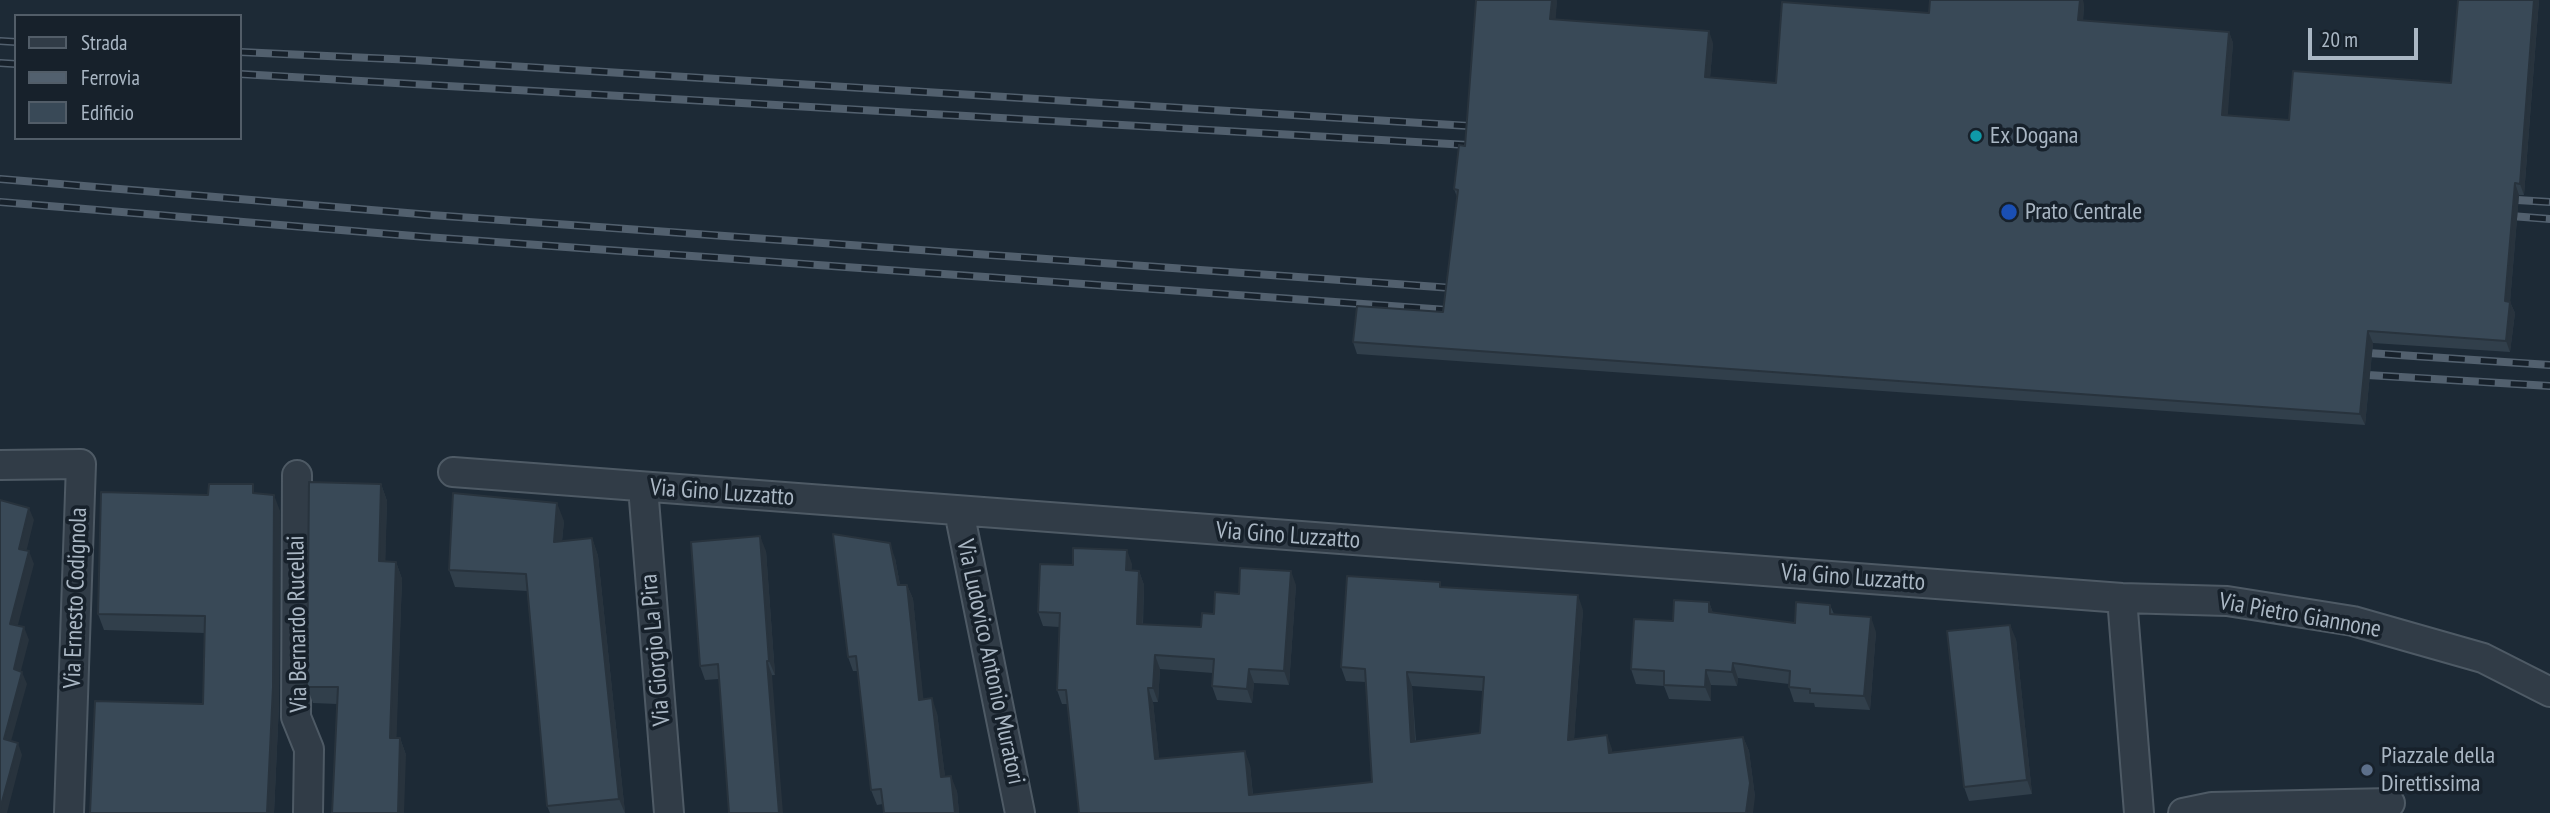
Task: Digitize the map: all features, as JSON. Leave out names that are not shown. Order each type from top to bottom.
[{"type":"street","name":"Via Ernesto Codignola","points":[[0,465],[81,464],[69,813]]},
{"type":"street","name":"Via Gino Luzzatto","points":[[453,472],[2122,598]]},
{"type":"street","name":"Via Bernardo Rucellai","points":[[297,475],[296,717],[309,748],[308,813]]},
{"type":"street","name":"Via Giorgio La Pira","points":[[643,487],[669,813]]},
{"type":"street","name":"Via Ludovico Antonio Muratori","points":[[959,512],[1020,813]]},
{"type":"street","name":"Via Pietro Giannone","points":[[2122,598],[2227,601],[2353,621],[2483,659],[2550,692]]},
{"type":"street","points":[[2122,598],[2139,813]]},
{"type":"street","points":[[2183,813],[2212,807],[2390,803]]},
{"type":"building","points":[[1476,0],[1552,0],[1550,19],[1709,31],[1705,77],[1776,83],[1782,2],[1929,13],[1930,0],[2080,0],[2078,20],[2229,32],[2222,115],[2289,120],[2293,71],[2451,83],[2458,0],[2534,0],[2520,184],[2515,183],[2505,301],[2510,302],[2506,341],[2368,331],[2360,414],[1353,342],[1357,306],[1443,312],[1458,190],[1454,189],[1459,145],[1465,146]]},
{"type":"building","points":[[309,482],[381,484],[379,561],[396,562],[390,738],[400,738],[398,813],[332,813],[338,687],[307,687]]},
{"type":"building","points":[[209,484],[253,484],[253,493],[274,495],[273,687],[267,813],[90,813],[95,701],[203,704],[205,616],[98,614],[101,492],[208,495]]},
{"type":"building","points":[[453,493],[557,503],[554,542],[592,538],[619,799],[547,806],[526,574],[449,570]]},
{"type":"building","points":[[0,500],[29,508],[19,549],[29,551],[10,624],[24,627],[14,669],[22,672],[4,739],[18,743],[0,809]]},
{"type":"building","points":[[833,534],[890,543],[898,585],[907,585],[919,700],[932,698],[941,777],[951,776],[955,813],[884,813],[881,789],[871,790],[856,656],[848,657]]},
{"type":"building","points":[[760,536],[779,813],[729,813],[718,664],[700,666],[691,542]]},
{"type":"building","points":[[1073,548],[1127,550],[1126,570],[1139,571],[1137,624],[1201,627],[1202,613],[1214,614],[1215,592],[1239,594],[1240,568],[1291,571],[1284,671],[1249,669],[1247,689],[1212,686],[1214,659],[1155,655],[1153,688],[1148,688],[1155,759],[1245,751],[1249,795],[1372,782],[1365,669],[1341,667],[1347,576],[1440,582],[1440,587],[1578,595],[1568,740],[1607,735],[1609,753],[1743,737],[1750,783],[1746,813],[1079,813],[1066,690],[1057,690],[1060,613],[1038,612],[1040,564],[1073,565]],"holes":[[[1407,672],[1484,677],[1480,733],[1411,742]]]},
{"type":"building","points":[[1674,600],[1709,602],[1709,612],[1795,623],[1796,602],[1830,605],[1830,614],[1871,617],[1864,696],[1810,693],[1810,689],[1789,687],[1790,671],[1733,663],[1732,672],[1706,670],[1705,687],[1664,685],[1664,671],[1631,669],[1634,619],[1673,621]]},
{"type":"building","points":[[2010,625],[2027,780],[1964,787],[1947,631]]},
{"type":"railway","points":[[0,41],[14,42]]},
{"type":"railway","points":[[242,52],[414,60],[1485,127]]},
{"type":"railway","points":[[0,63],[14,64]]},
{"type":"railway","points":[[242,74],[1485,146]]},
{"type":"railway","points":[[0,179],[431,215],[1466,289]]},
{"type":"railway","points":[[2501,199],[2550,202]]},
{"type":"railway","points":[[0,202],[426,237],[1461,311]]},
{"type":"railway","points":[[2498,215],[2550,219]]},
{"type":"railway","points":[[2353,352],[2550,365]]},
{"type":"railway","points":[[2351,374],[2550,386]]},
{"type":"place","name":"Ex Dogana","points":[[1976,136]]},
{"type":"place","name":"Prato Centrale","points":[[2009,212]]},
{"type":"place","name":"Piazzale della Direttissima","points":[[2367,770]]}]
